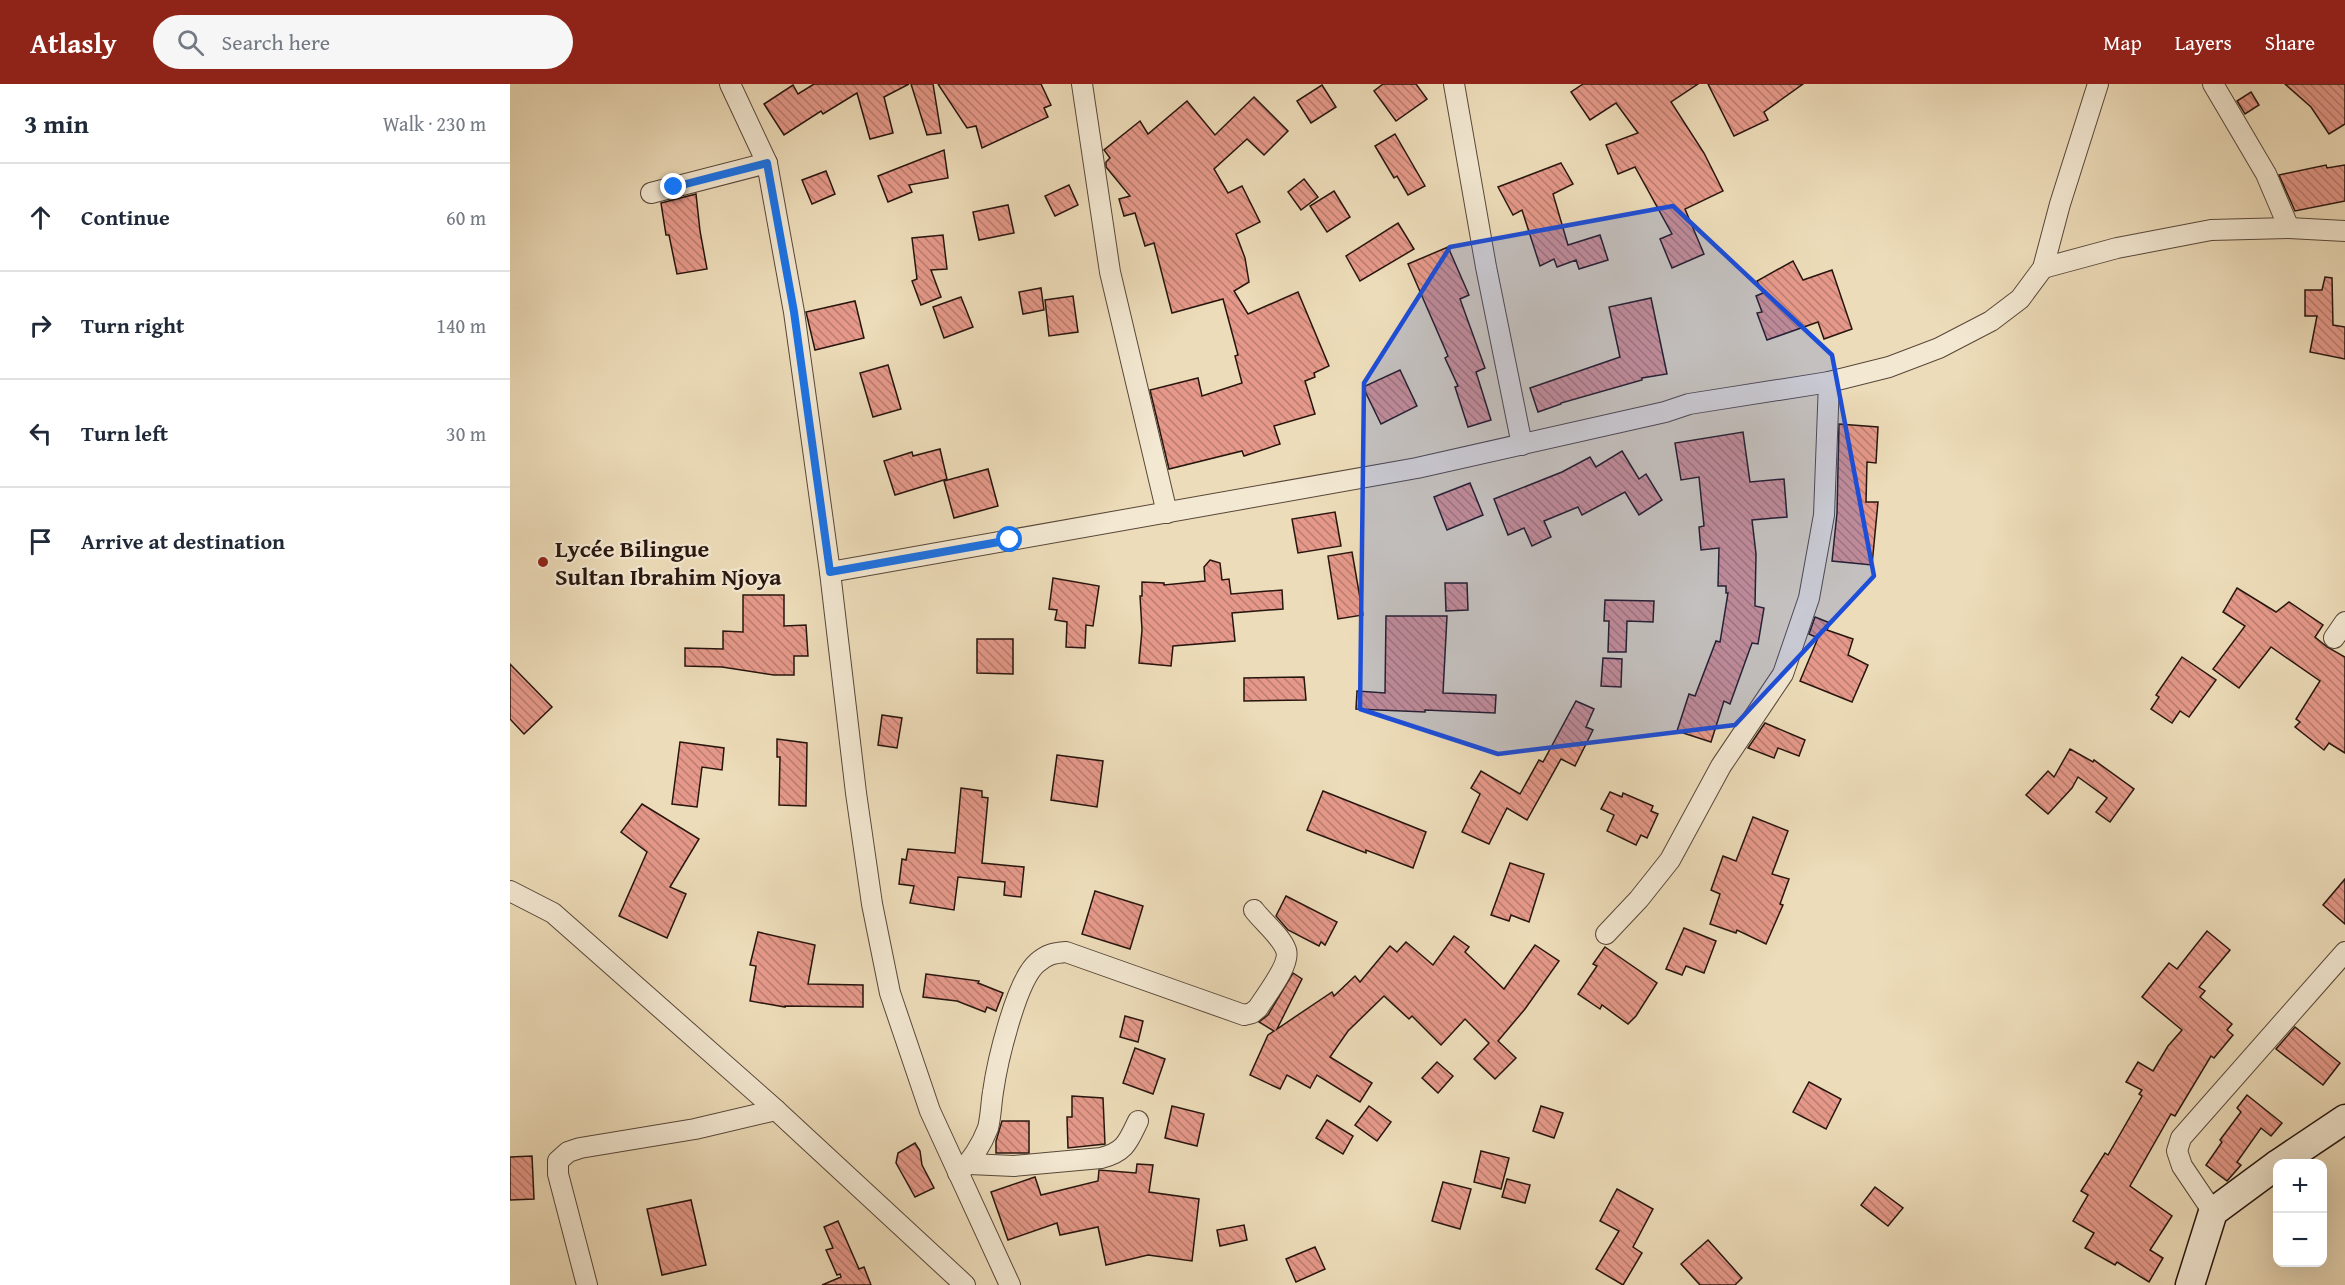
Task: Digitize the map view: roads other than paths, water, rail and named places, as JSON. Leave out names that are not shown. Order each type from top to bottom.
[{"type":"street","points":[[730,84],[767,163],[794,312],[830,572],[856,794],[872,904],[890,993],[930,1111],[964,1169],[1010,1285]]},
{"type":"street","points":[[1082,84],[1110,272],[1167,513]]},
{"type":"street","points":[[1454,84],[1486,267],[1522,445]]},
{"type":"street","points":[[830,572],[1417,468],[1665,412],[1689,404],[1829,382],[1889,367],[1939,348],[1991,321],[2020,299],[2043,268],[2060,204],[2098,84]]},
{"type":"street","points":[[2213,84],[2266,174],[2289,228]]},
{"type":"street","points":[[651,193],[767,163]]},
{"type":"street","points":[[2043,268],[2117,248],[2211,230],[2289,228],[2345,231]]},
{"type":"street","points":[[1606,934],[1639,899],[1670,860],[1721,766],[1783,674],[1809,598],[1824,515],[1829,382]]},
{"type":"street","points":[[510,891],[553,913],[776,1110],[964,1285]]},
{"type":"street","points":[[964,1169],[987,1130],[1005,1037],[1025,978],[1036,964],[1051,953],[1066,952],[1244,1015],[1258,1008],[1287,962],[1286,951],[1281,943],[1254,910]]},
{"type":"street","points":[[2213,1212],[2182,1166],[2177,1151],[2181,1138],[2345,952]]},
{"type":"street","points":[[587,1285],[558,1174],[558,1161],[568,1152],[580,1148],[695,1129],[776,1110]]},
{"type":"street","points":[[2285,1159],[2345,1119]]},
{"type":"street","points":[[964,1169],[1114,1155],[1125,1146],[1138,1121]]},
{"type":"street","points":[[2190,1285],[2213,1212],[2273,1168]]},
{"type":"place","name":"Lycée Bilingue Sultan Ibrahim Njoya","points":[[543,562]]}]
